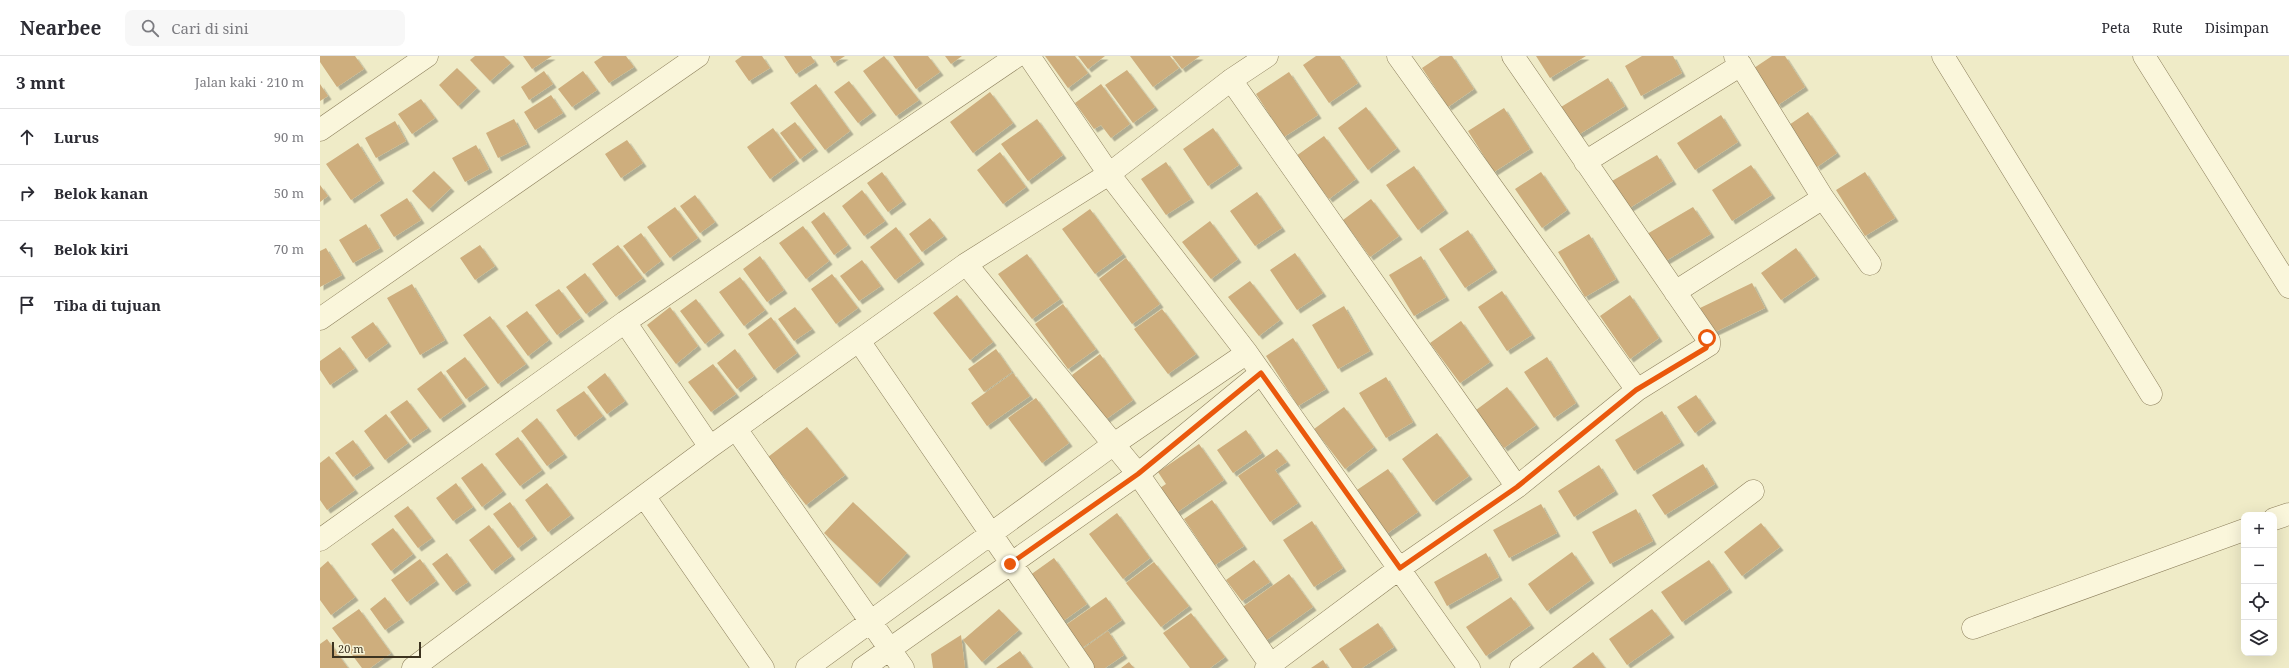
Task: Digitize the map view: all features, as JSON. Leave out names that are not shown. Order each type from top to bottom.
[{"type":"street","points":[[320,130],[427,56]]},
{"type":"street","points":[[320,319],[698,56]]},
{"type":"street","points":[[320,540],[625,322],[1017,56]]},
{"type":"street","points":[[1029,56],[1109,174],[1247,353],[1400,568],[1469,668]]},
{"type":"street","points":[[413,668],[710,447],[966,264],[1109,174],[1231,80],[1267,56]]},
{"type":"street","points":[[1398,56],[1636,390]]},
{"type":"street","points":[[966,264],[1138,474],[1268,666],[1400,568],[1517,487],[1636,390],[1708,345],[1709,341],[1513,56]]},
{"type":"street","points":[[1943,56],[2151,394]]},
{"type":"street","points":[[2144,56],[2289,287]]},
{"type":"street","points":[[1585,162],[1738,60],[1823,198],[1870,264]]},
{"type":"street","points":[[1231,80],[1517,487]]},
{"type":"street","points":[[1675,292],[1823,198]]},
{"type":"street","points":[[625,322],[710,447]]},
{"type":"street","points":[[859,341],[1010,564],[1083,668]]},
{"type":"street","points":[[807,668],[1114,444],[1247,353]]},
{"type":"street","points":[[863,668],[889,648],[1138,474],[1261,373]]},
{"type":"street","points":[[736,429],[904,668]]},
{"type":"street","points":[[1521,668],[1753,491]]},
{"type":"street","points":[[644,496],[763,668]]},
{"type":"street","points":[[2277,518],[2289,514]]},
{"type":"street","points":[[1973,628],[2241,531]]},
{"type":"building","points":[[320,56],[355,56],[364,69],[337,87],[320,62]]},
{"type":"building","points":[[475,56],[504,56],[511,63],[490,81],[470,60]]},
{"type":"building","points":[[523,56],[552,56],[532,69]]},
{"type":"building","points":[[603,56],[626,56],[634,67],[609,83],[594,62]]},
{"type":"building","points":[[742,56],[762,56],[770,68],[749,81],[735,61]]},
{"type":"building","points":[[784,56],[811,56],[815,62],[796,74]]},
{"type":"building","points":[[830,56],[845,56],[834,63]]},
{"type":"building","points":[[884,56],[919,100],[896,116],[863,71]]},
{"type":"building","points":[[893,56],[928,56],[940,72],[916,89]]},
{"type":"building","points":[[945,56],[962,56],[951,64]]},
{"type":"building","points":[[1045,56],[1075,56],[1088,73],[1068,88]]},
{"type":"building","points":[[1078,56],[1105,56],[1088,69]]},
{"type":"building","points":[[1130,56],[1170,56],[1179,68],[1153,87]]},
{"type":"building","points":[[1172,56],[1200,56],[1182,69]]},
{"type":"building","points":[[1316,56],[1340,56],[1358,83],[1329,103],[1303,65]]},
{"type":"building","points":[[1440,56],[1452,56],[1474,89],[1448,107],[1422,68]]},
{"type":"building","points":[[1536,56],[1586,56],[1550,78]]},
{"type":"building","points":[[1642,56],[1673,56],[1682,73],[1641,96],[1625,66]]},
{"type":"building","points":[[1772,56],[1785,56],[1805,87],[1778,105],[1754,68]]},
{"type":"building","points":[[457,68],[477,88],[458,106],[439,85]]},
{"type":"building","points":[[1127,70],[1155,107],[1133,123],[1105,85]]},
{"type":"building","points":[[544,71],[553,84],[529,100],[521,87]]},
{"type":"building","points":[[583,71],[597,90],[572,107],[558,89]]},
{"type":"building","points":[[1289,72],[1318,115],[1284,137],[1256,94]]},
{"type":"building","points":[[1608,78],[1625,106],[1578,135],[1561,107]]},
{"type":"building","points":[[849,81],[873,112],[858,123],[834,92]]},
{"type":"building","points":[[320,84],[328,96],[320,101]]},
{"type":"building","points":[[816,84],[850,131],[825,150],[790,103]]},
{"type":"building","points":[[1101,84],[1130,124],[1111,138],[1101,125],[1094,129],[1075,103]]},
{"type":"building","points":[[990,92],[1013,123],[973,153],[950,122]]},
{"type":"building","points":[[551,95],[563,113],[535,130],[524,112]]},
{"type":"building","points":[[421,99],[435,118],[412,134],[398,114]]},
{"type":"building","points":[[1366,107],[1397,148],[1368,170],[1338,128]]},
{"type":"building","points":[[1504,108],[1530,149],[1494,172],[1468,131]]},
{"type":"building","points":[[1808,112],[1837,153],[1817,167],[1789,125]]},
{"type":"building","points":[[1721,115],[1738,142],[1695,170],[1677,143]]},
{"type":"building","points":[[514,119],[527,144],[498,158],[486,133]]},
{"type":"building","points":[[1037,119],[1063,155],[1028,181],[1001,144]]},
{"type":"building","points":[[395,121],[406,141],[376,158],[365,138]]},
{"type":"building","points":[[795,122],[815,148],[800,159],[780,133]]},
{"type":"building","points":[[773,128],[796,160],[770,179],[747,147]]},
{"type":"building","points":[[1213,128],[1239,165],[1208,186],[1183,149]]},
{"type":"building","points":[[1324,136],[1356,179],[1329,199],[1296,156]]},
{"type":"building","points":[[627,140],[643,163],[621,178],[605,154]]},
{"type":"building","points":[[358,143],[381,180],[351,200],[326,164]]},
{"type":"building","points":[[476,145],[489,169],[465,182],[452,158]]},
{"type":"building","points":[[1000,152],[1026,187],[1003,204],[977,170]]},
{"type":"building","points":[[1657,155],[1673,181],[1628,209],[1612,181]]},
{"type":"building","points":[[1166,162],[1191,199],[1166,215],[1141,179]]},
{"type":"building","points":[[1751,165],[1772,195],[1732,221],[1712,190]]},
{"type":"building","points":[[1414,166],[1445,210],[1418,230],[1386,185]]},
{"type":"building","points":[[434,171],[451,188],[429,209],[412,191]]},
{"type":"building","points":[[882,172],[903,201],[888,212],[867,183]]},
{"type":"building","points":[[1541,172],[1567,210],[1542,228],[1515,189]]},
{"type":"building","points":[[1865,172],[1895,218],[1865,236],[1836,190]]},
{"type":"building","points":[[320,185],[328,196],[320,202]]},
{"type":"building","points":[[862,190],[885,221],[864,236],[842,206]]},
{"type":"building","points":[[1257,192],[1282,228],[1255,246],[1230,211]]},
{"type":"building","points":[[695,195],[715,222],[700,233],[680,206]]},
{"type":"building","points":[[407,198],[421,220],[394,237],[380,215]]},
{"type":"building","points":[[1371,199],[1399,236],[1370,257],[1343,220]]},
{"type":"building","points":[[675,207],[698,238],[670,258],[647,227]]},
{"type":"building","points":[[1693,207],[1711,234],[1664,262],[1647,234]]},
{"type":"building","points":[[1090,209],[1123,254],[1095,274],[1062,229]]},
{"type":"building","points":[[824,212],[848,245],[834,255],[811,222]]},
{"type":"building","points":[[930,218],[944,236],[922,252],[909,234]]},
{"type":"building","points":[[1210,221],[1238,259],[1211,279],[1182,242]]},
{"type":"building","points":[[366,224],[380,248],[353,263],[339,240]]},
{"type":"building","points":[[803,226],[829,261],[806,279],[779,243]]},
{"type":"building","points":[[896,227],[921,261],[895,280],[870,247]]},
{"type":"building","points":[[1468,230],[1494,269],[1465,288],[1439,249]]},
{"type":"building","points":[[641,233],[661,261],[644,274],[623,246]]},
{"type":"building","points":[[1589,234],[1616,279],[1585,297],[1558,252]]},
{"type":"building","points":[[480,245],[495,266],[475,280],[460,258]]},
{"type":"building","points":[[618,245],[643,278],[616,297],[592,264]]},
{"type":"building","points":[[326,248],[342,275],[320,287],[320,251]]},
{"type":"building","points":[[1796,248],[1816,276],[1781,300],[1761,273]]},
{"type":"building","points":[[1295,253],[1323,293],[1297,310],[1270,270]]},
{"type":"building","points":[[1027,254],[1060,299],[1032,319],[998,274]]},
{"type":"building","points":[[760,256],[784,290],[767,302],[743,269]]},
{"type":"building","points":[[1421,256],[1446,297],[1414,316],[1389,275]]},
{"type":"building","points":[[1126,258],[1160,304],[1132,324],[1099,279]]},
{"type":"building","points":[[862,260],[881,286],[859,301],[840,276]]},
{"type":"building","points":[[585,273],[605,300],[586,314],[566,287]]},
{"type":"building","points":[[832,274],[858,308],[836,324],[811,289]]},
{"type":"building","points":[[740,277],[765,310],[744,326],[719,292]]},
{"type":"building","points":[[1250,281],[1280,320],[1259,336],[1228,297]]},
{"type":"building","points":[[1752,283],[1765,308],[1713,333],[1700,308]]},
{"type":"building","points":[[412,284],[445,340],[420,355],[387,298]]},
{"type":"building","points":[[559,289],[581,318],[557,335],[535,305]]},
{"type":"building","points":[[1502,291],[1532,335],[1507,351],[1478,307]]},
{"type":"building","points":[[957,295],[993,342],[970,360],[933,313]]},
{"type":"building","points":[[1630,295],[1659,338],[1630,359],[1600,316]]},
{"type":"building","points":[[696,299],[721,332],[705,344],[680,311]]},
{"type":"building","points":[[1063,304],[1096,349],[1068,369],[1035,324]]},
{"type":"building","points":[[1344,306],[1370,351],[1338,369],[1312,325]]},
{"type":"building","points":[[670,307],[698,346],[676,364],[647,325]]},
{"type":"building","points":[[795,307],[812,329],[794,341],[778,319]]},
{"type":"building","points":[[1162,309],[1196,354],[1168,374],[1134,329]]},
{"type":"building","points":[[527,311],[549,340],[528,356],[506,326]]},
{"type":"building","points":[[490,316],[526,364],[498,384],[463,335]]},
{"type":"building","points":[[771,317],[797,353],[774,370],[748,334]]},
{"type":"building","points":[[1461,321],[1490,362],[1460,383],[1430,343]]},
{"type":"building","points":[[373,322],[388,343],[366,359],[351,337]]},
{"type":"building","points":[[1293,338],[1326,389],[1298,406],[1266,356]]},
{"type":"building","points":[[340,347],[355,368],[330,385],[320,370],[320,361]]},
{"type":"building","points":[[735,349],[754,376],[737,389],[717,363]]},
{"type":"building","points":[[996,349],[1012,372],[984,392],[968,369]]},
{"type":"building","points":[[1100,354],[1133,400],[1105,420],[1072,375]]},
{"type":"building","points":[[465,357],[486,385],[466,399],[446,371]]},
{"type":"building","points":[[1547,357],[1576,403],[1554,418],[1524,372]]},
{"type":"building","points":[[713,364],[736,394],[711,412],[688,382]]},
{"type":"building","points":[[441,371],[463,403],[440,419],[417,389]]},
{"type":"building","points":[[605,373],[625,401],[607,414],[587,387]]},
{"type":"building","points":[[1013,373],[1030,396],[987,426],[971,403]]},
{"type":"building","points":[[1386,377],[1413,422],[1386,438],[1359,393]]},
{"type":"building","points":[[1507,387],[1536,425],[1504,448],[1476,410]]},
{"type":"building","points":[[584,391],[603,416],[575,437],[556,410]]},
{"type":"building","points":[[1696,395],[1713,420],[1695,433],[1677,407]]},
{"type":"building","points":[[1036,398],[1069,443],[1042,463],[1008,418]]},
{"type":"building","points":[[407,400],[428,428],[410,440],[390,412]]},
{"type":"building","points":[[1344,407],[1374,447],[1345,469],[1314,429]]},
{"type":"building","points":[[1662,411],[1681,442],[1634,471],[1615,440]]},
{"type":"building","points":[[386,414],[408,443],[385,460],[364,431]]},
{"type":"building","points":[[537,418],[564,454],[547,466],[521,431]]},
{"type":"building","points":[[807,427],[845,475],[806,505],[768,457]]},
{"type":"building","points":[[1246,430],[1262,453],[1233,473],[1217,450]]},
{"type":"building","points":[[1437,433],[1469,476],[1433,502],[1402,459]]},
{"type":"building","points":[[518,437],[542,470],[520,486],[495,454]]},
{"type":"building","points":[[353,440],[371,465],[353,477],[335,453]]},
{"type":"building","points":[[1199,444],[1224,480],[1176,513],[1160,488],[1166,484],[1158,472]]},
{"type":"building","points":[[1277,449],[1287,462],[1275,470],[1298,503],[1270,522],[1238,476]]},
{"type":"building","points":[[329,456],[355,490],[327,510],[320,500],[320,463]]},
{"type":"building","points":[[482,463],[503,491],[482,507],[461,478]]},
{"type":"building","points":[[1703,464],[1715,484],[1665,515],[1652,495]]},
{"type":"building","points":[[1599,465],[1615,491],[1574,517],[1558,491]]},
{"type":"building","points":[[1388,469],[1418,512],[1382,537],[1351,494]]},
{"type":"building","points":[[456,483],[473,507],[453,521],[436,498]]},
{"type":"building","points":[[547,483],[571,515],[548,532],[525,500]]},
{"type":"building","points":[[1212,500],[1244,546],[1215,565],[1184,519]]},
{"type":"building","points":[[510,502],[534,536],[518,548],[493,514]]},
{"type":"building","points":[[853,502],[907,553],[877,584],[824,533]]},
{"type":"building","points":[[1541,504],[1557,533],[1509,558],[1493,530]]},
{"type":"building","points":[[408,506],[432,538],[418,548],[394,516]]},
{"type":"building","points":[[1636,509],[1653,541],[1610,564],[1592,532]]},
{"type":"building","points":[[1117,513],[1150,558],[1123,579],[1089,534]]},
{"type":"building","points":[[1312,521],[1343,568],[1314,587],[1283,540]]},
{"type":"building","points":[[1761,523],[1780,547],[1742,576],[1724,552]]},
{"type":"building","points":[[489,525],[512,556],[492,571],[469,540]]},
{"type":"building","points":[[393,528],[413,554],[391,571],[371,544]]},
{"type":"building","points":[[1572,552],[1591,580],[1547,611],[1528,584]]},
{"type":"building","points":[[447,553],[468,582],[453,592],[432,564]]},
{"type":"building","points":[[1486,553],[1499,577],[1447,606],[1434,582]]},
{"type":"building","points":[[1054,558],[1087,604],[1059,624],[1026,578]]},
{"type":"building","points":[[420,559],[436,581],[407,602],[391,580]]},
{"type":"building","points":[[1254,560],[1270,582],[1242,601],[1226,580]]},
{"type":"building","points":[[1709,560],[1729,589],[1682,622],[1661,592]]},
{"type":"building","points":[[328,561],[355,597],[331,615],[320,600],[320,568]]},
{"type":"building","points":[[1154,562],[1189,606],[1161,627],[1126,583]]},
{"type":"building","points":[[1289,574],[1313,607],[1261,644],[1237,611]]},
{"type":"building","points":[[385,597],[401,619],[385,630],[370,609]]},
{"type":"building","points":[[1106,597],[1122,620],[1079,650],[1063,627]]},
{"type":"building","points":[[1511,597],[1531,625],[1486,656],[1466,627]]},
{"type":"building","points":[[359,609],[391,653],[370,668],[362,668],[332,628]]},
{"type":"building","points":[[999,609],[1019,630],[982,662],[963,640]]},
{"type":"building","points":[[1652,609],[1671,634],[1627,665],[1609,639]]},
{"type":"building","points":[[1191,613],[1225,657],[1210,668],[1190,668],[1163,633]]},
{"type":"building","points":[[1378,623],[1394,647],[1362,668],[1352,668],[1339,649]]},
{"type":"building","points":[[1108,631],[1124,655],[1105,668],[1092,668],[1080,651]]},
{"type":"building","points":[[961,635],[965,668],[933,668],[931,654]]},
{"type":"building","points":[[327,639],[348,668],[320,668],[320,644]]},
{"type":"building","points":[[1020,651],[1032,668],[996,668]]},
{"type":"building","points":[[1593,652],[1605,668],[1572,668]]},
{"type":"building","points":[[1323,660],[1328,668],[1311,668]]},
{"type":"building","points":[[1129,662],[1134,668],[1121,668]]},
{"type":"route","points":[[1010,564],[1138,474],[1261,373],[1400,568],[1517,487],[1636,390],[1706,348],[1709,341],[1707,338]]}]
